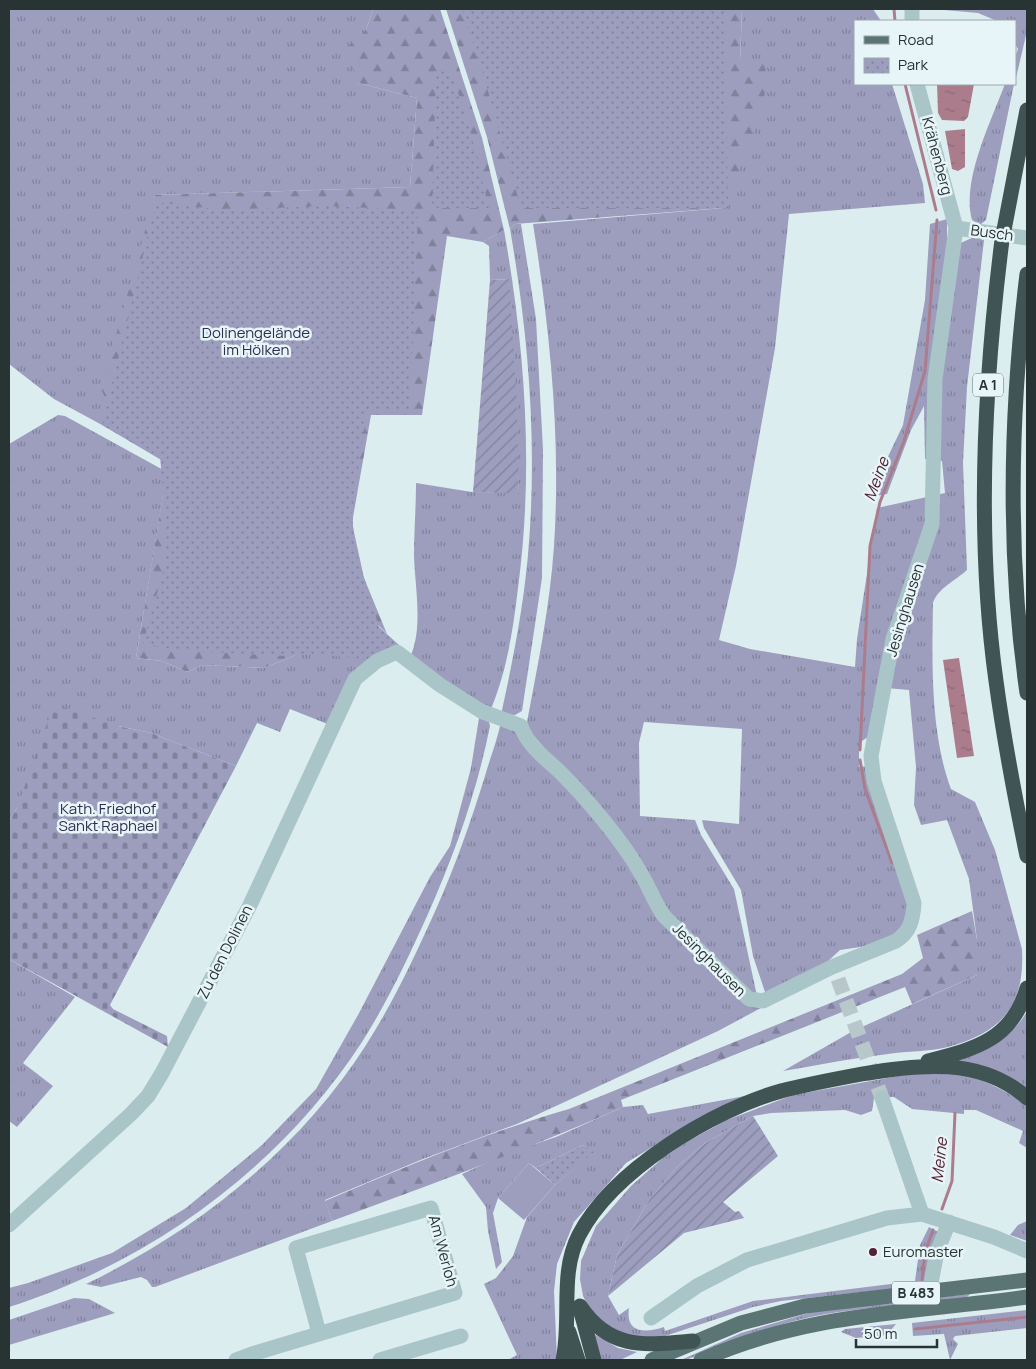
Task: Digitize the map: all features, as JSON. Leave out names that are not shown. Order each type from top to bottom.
[{"type":"highway","name":"A 1","points":[[1027,110],[1003,235],[990,352],[986,441],[986,532],[996,680],[1027,856]]},
{"type":"highway","name":"A 1","points":[[1027,274],[1019,344],[1013,444],[1017,598],[1027,692]]},
{"type":"highway","points":[[563,1360],[568,1331],[567,1276],[571,1255],[579,1235],[594,1213],[635,1169],[687,1134],[743,1106],[780,1091],[839,1078],[895,1069],[964,1051],[991,1040],[1014,1019],[1027,988]]},
{"type":"highway","points":[[895,1069],[965,1068],[995,1077],[1027,1098]]},
{"type":"highway","points":[[567,1276],[588,1320],[620,1341],[645,1346],[693,1341]]},
{"type":"highway","points":[[580,1306],[594,1360]]},
{"type":"highway","points":[[568,1331],[578,1360]]},
{"type":"main road","name":"B 483","points":[[652,1360],[693,1341],[741,1323],[805,1306],[1027,1280]]},
{"type":"main road","name":"B 483","points":[[702,1360],[765,1336],[820,1322],[1027,1297]]},
{"type":"street","name":"Krähenberg","points":[[917,85],[956,228]]},
{"type":"street","name":"Busch","points":[[956,228],[1027,238]]},
{"type":"street","name":"Jesinghausen","points":[[397,652],[481,711],[521,726],[529,742],[582,795],[621,845],[640,871],[655,903],[664,916],[749,1000],[763,1002],[835,973],[904,936],[913,916],[914,903],[874,781],[871,756],[893,639],[932,524],[935,379],[956,228]]},
{"type":"street","name":"Zu den Dolinen","points":[[9,1225],[131,1114],[148,1096],[162,1073],[250,905],[355,679],[378,661],[397,652]]},
{"type":"street","points":[[882,1098],[922,1214]]},
{"type":"street","name":"Am Werloh","points":[[236,1360],[253,1357],[319,1333],[455,1293],[431,1208],[296,1248],[319,1333]]},
{"type":"street","points":[[651,1318],[697,1286],[746,1260],[887,1218],[922,1214],[1018,1246],[1027,1252]]},
{"type":"street","points":[[925,1292],[931,1283],[938,1252],[949,1222]]},
{"type":"street","points":[[380,1360],[461,1336]]},
{"type":"green space","points":[[9,9],[373,9],[366,30],[358,83],[417,98],[410,187],[155,195],[111,410],[102,425],[54,399],[9,364]]},
{"type":"green space","name":"Dolinengelände im Hölken","points":[[373,9],[440,9],[482,138],[504,230],[483,242],[447,236],[422,415],[371,415],[352,523],[364,578],[387,634],[360,607],[313,648],[264,668],[203,665],[187,672],[162,661],[136,658],[168,464],[102,425],[111,410],[101,389],[155,195],[410,187],[417,98],[358,83],[345,49],[366,30]]},
{"type":"green space","points":[[446,9],[742,9],[740,60],[766,62],[764,106],[724,208],[515,224],[510,229],[487,137]]},
{"type":"green space","points":[[462,9],[725,9],[728,208],[521,208],[482,70]]},
{"type":"green space","points":[[742,9],[873,9],[880,20],[854,20],[854,85],[892,85],[923,184],[925,203],[789,214],[775,348],[736,566],[719,640],[750,649],[855,667],[857,639],[877,508],[945,493],[942,461],[925,459],[924,406],[911,430],[887,494],[875,496],[874,486],[903,425],[925,300],[930,224],[947,219],[947,249],[974,237],[984,240],[967,387],[963,463],[967,570],[943,589],[933,603],[934,697],[939,745],[951,789],[975,802],[995,850],[1022,949],[1022,969],[1014,1001],[1006,1014],[983,1033],[967,1041],[941,1049],[895,1053],[783,1071],[853,1031],[977,975],[977,940],[969,879],[947,820],[921,825],[914,805],[916,767],[909,690],[886,688],[871,735],[859,743],[859,767],[867,766],[908,896],[906,922],[897,935],[874,945],[840,950],[826,963],[766,995],[753,956],[741,890],[704,828],[702,820],[739,824],[742,729],[644,722],[639,743],[640,816],[695,820],[701,835],[734,889],[757,996],[753,996],[684,931],[567,774],[528,729],[527,722],[550,590],[556,506],[553,385],[533,224],[724,208],[740,61]]},
{"type":"green space","points":[[933,9],[1027,9],[1027,31],[1016,78],[1016,54],[1018,49],[1016,46],[1016,20],[995,20],[978,13]]},
{"type":"green space","points":[[445,67],[459,94],[465,113],[489,208],[432,208],[436,76]]},
{"type":"green space","points":[[1005,85],[1014,85],[986,220],[980,225],[972,220],[970,205],[971,188],[974,170]]},
{"type":"green space","name":"Dolinengelände im Hölken","points":[[156,202],[223,210],[324,206],[418,210],[410,409],[367,409],[352,513],[355,549],[379,627],[399,645],[378,660],[313,654],[286,656],[175,650],[143,643],[163,572],[167,530],[160,457],[102,425]]},
{"type":"green space","points":[[515,224],[521,224],[536,319],[543,450],[542,578],[522,711],[515,715],[503,714],[502,710],[515,648],[525,585],[529,542],[532,463],[526,346],[510,229]]},
{"type":"green space","points":[[504,230],[522,363],[525,408],[526,498],[516,604],[505,665],[491,709],[433,677],[411,655],[417,632],[414,556],[416,483],[472,492],[519,493],[508,279],[490,280],[489,246],[483,242]]},
{"type":"green space","points":[[509,279],[517,407],[519,494],[473,492],[490,280]]},
{"type":"green space","points":[[58,415],[65,416],[167,472],[136,658],[162,661],[187,672],[203,665],[264,668],[313,648],[381,642],[330,725],[290,709],[280,732],[257,723],[236,766],[151,733],[118,726],[17,808],[9,821],[9,444]]},
{"type":"green space","name":"Kath. Friedhof Sankt Raphael","points":[[54,704],[118,726],[151,733],[236,766],[110,1005],[113,1009],[167,1036],[168,1047],[9,959],[9,821],[17,808]]},
{"type":"green space","points":[[479,718],[489,722],[490,726],[485,750],[472,798],[438,891],[389,995],[362,1042],[329,1088],[292,1130],[252,1169],[208,1205],[161,1237],[113,1264],[62,1288],[9,1307],[9,1288],[112,1253],[186,1208],[262,1145],[316,1089],[358,1015],[430,877],[450,846],[471,768]]},
{"type":"green space","points":[[501,722],[510,725],[546,762],[749,1004],[774,1001],[718,1031],[517,1124],[423,1159],[325,1200],[332,1221],[155,1287],[152,1287],[147,1280],[141,1277],[101,1287],[86,1284],[168,1239],[243,1184],[310,1119],[339,1083],[366,1045],[386,1011],[413,960],[437,907],[469,826]]},
{"type":"green space","points":[[972,911],[977,940],[977,975],[912,1004],[905,987],[621,1100],[623,1107],[551,1137],[332,1221],[325,1201],[415,1163],[476,1140],[569,1109],[902,974],[923,958],[917,935]]},
{"type":"green space","points":[[9,959],[75,997],[23,1063],[53,1086],[17,1127],[9,1121]]},
{"type":"green space","points":[[1027,1011],[1027,1091],[954,1062],[995,1043],[1021,1021]]},
{"type":"green space","points":[[948,1072],[989,1084],[1008,1093],[1027,1106],[1027,1148],[1019,1143],[1023,1131],[976,1110],[964,1110],[964,1114],[912,1109],[894,1097],[874,1098],[872,1111],[861,1115],[845,1110],[771,1113],[753,1116],[705,1143],[677,1167],[649,1200],[617,1255],[608,1296],[619,1315],[629,1308],[630,1323],[638,1330],[664,1327],[665,1331],[753,1301],[915,1281],[920,1245],[929,1227],[938,1232],[924,1282],[918,1286],[781,1301],[753,1307],[656,1339],[618,1334],[590,1310],[583,1296],[580,1279],[581,1261],[596,1226],[631,1186],[664,1157],[727,1120],[793,1095],[915,1073]]},
{"type":"green space","points":[[745,1096],[695,1121],[626,1163],[574,1222],[557,1264],[554,1291],[557,1360],[508,1360],[517,1355],[484,1284],[496,1278],[513,1256],[527,1217],[555,1185],[593,1152],[583,1145],[536,1168],[529,1163],[498,1198],[493,1213],[502,1262],[496,1269],[488,1231],[486,1207],[462,1174],[508,1153],[556,1137],[623,1107],[643,1105],[648,1114]]},
{"type":"green space","points":[[753,1116],[778,1156],[723,1202],[735,1212],[739,1211],[744,1218],[684,1233],[608,1296],[617,1255],[649,1200],[677,1167],[705,1143]]},
{"type":"green space","points":[[583,1145],[594,1152],[555,1185],[536,1168]]},
{"type":"green space","points":[[529,1163],[555,1185],[524,1220],[498,1198]]},
{"type":"green space","points":[[1027,1221],[1027,1241],[1010,1235],[1018,1225]]},
{"type":"green space","points":[[970,1294],[965,1299],[857,1309],[815,1316],[767,1329],[686,1360],[681,1360],[741,1333],[815,1311]]},
{"type":"green space","points":[[74,1298],[89,1299],[115,1313],[9,1345],[9,1320]]},
{"type":"green space","points":[[1027,1310],[1027,1328],[955,1336],[953,1339],[958,1344],[950,1360],[944,1334],[913,1336],[912,1323]]},
{"type":"green space","points":[[896,1324],[887,1335],[856,1338],[841,1332],[845,1329]]},
{"type":"green space","points":[[594,1334],[618,1348],[637,1352],[620,1360],[601,1360]]},
{"type":"water","points":[[937,85],[974,85],[968,117],[964,121],[942,120],[938,113]]},
{"type":"water","points":[[965,129],[965,167],[958,171],[952,169],[945,131]]},
{"type":"water","points":[[959,658],[974,756],[957,758],[943,660]]},
{"type":"waterway","name":"Meine","points":[[894,9],[895,20]]},
{"type":"waterway","name":"Meine","points":[[905,85],[936,210]]},
{"type":"waterway","name":"Meine","points":[[860,750],[870,546],[880,502],[904,441],[925,371],[937,220]]},
{"type":"waterway","name":"Meine","points":[[860,760],[865,789],[892,863]]},
{"type":"waterway","name":"Meine","points":[[942,1209],[952,1181],[955,1113]]},
{"type":"waterway","name":"Meine","points":[[922,1280],[925,1252],[933,1230]]},
{"type":"waterway","points":[[915,1329],[1027,1317]]},
{"type":"tunnel","points":[[838,979],[882,1098]]},
{"type":"place","name":"Euromaster","points":[[873,1252]]}]
